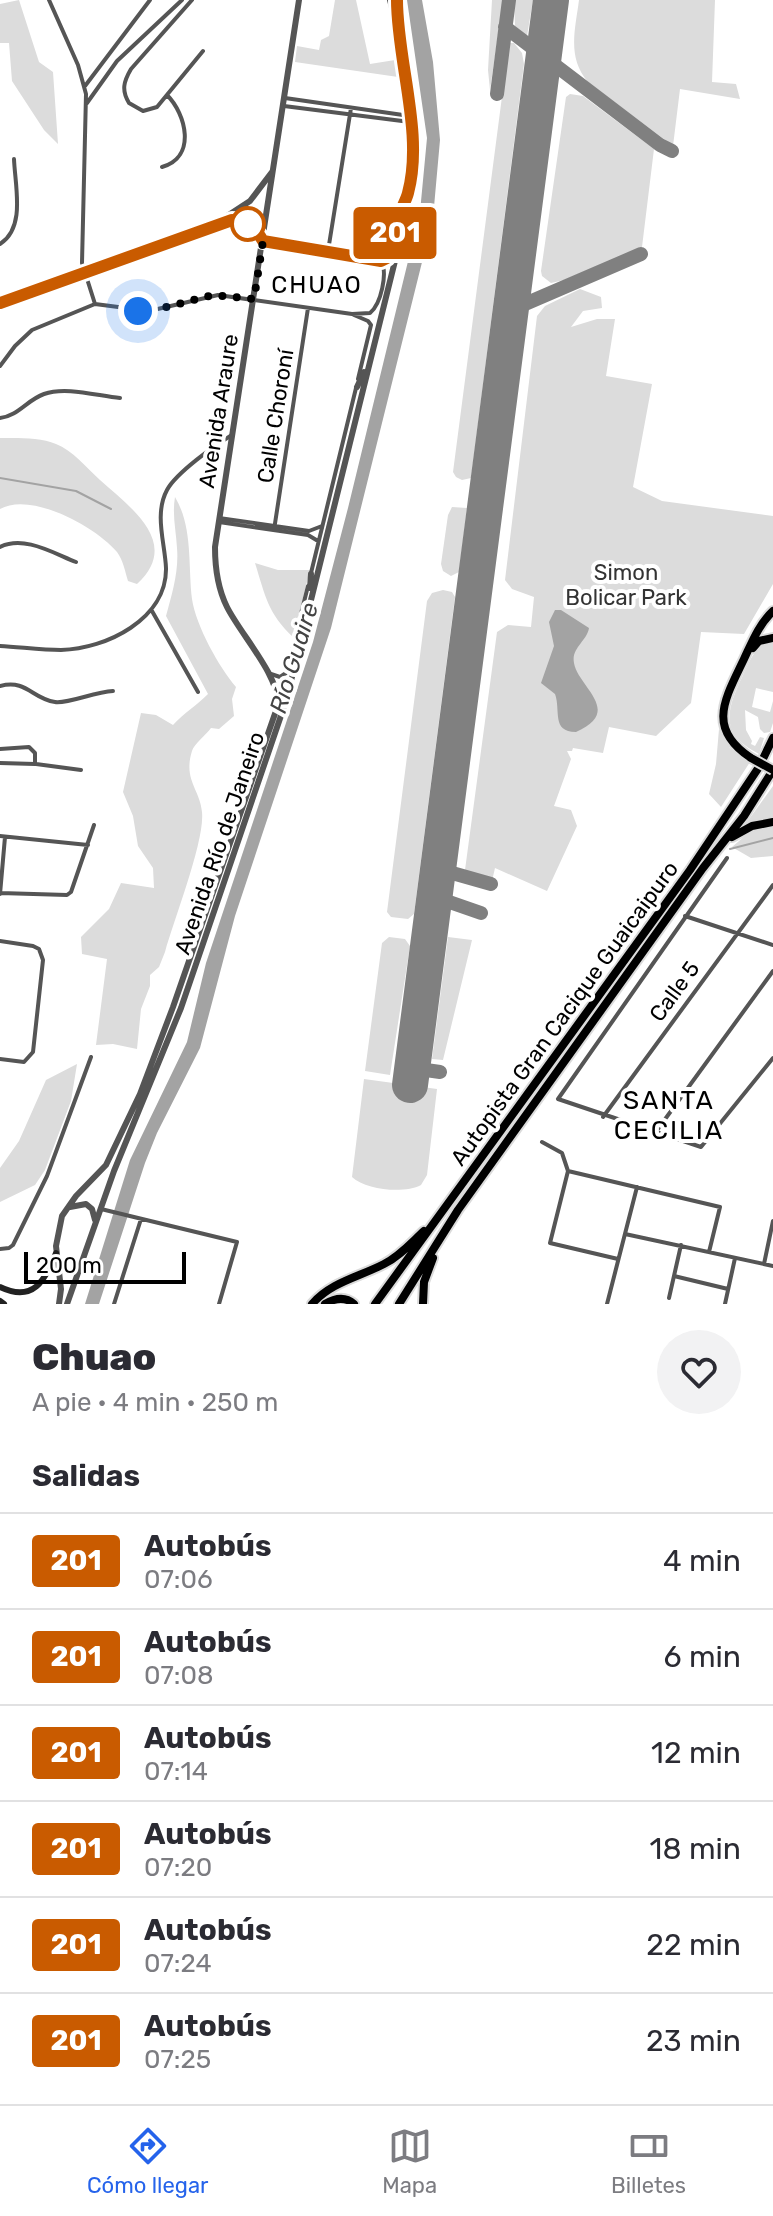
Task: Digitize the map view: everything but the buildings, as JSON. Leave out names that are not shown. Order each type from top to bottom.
[{"type":"highway","points":[[773,611],[762,622],[722,711],[730,740],[773,768]]},
{"type":"highway","points":[[752,757],[732,739],[725,722],[725,710],[751,651],[759,641],[773,638]]},
{"type":"highway","name":"Autopista Gran Cacique Guaicaipuro","points":[[375,1304],[690,870],[759,767],[773,738]]},
{"type":"highway","name":"Autopista Gran Cacique Guaicaipuro","points":[[399,1304],[447,1228],[703,868],[725,842],[773,768]]},
{"type":"highway","points":[[725,842],[746,829],[773,822]]},
{"type":"highway","points":[[312,1304],[331,1287],[377,1268],[401,1253],[453,1197]]},
{"type":"highway","points":[[423,1304],[424,1282],[447,1228]]},
{"type":"highway","points":[[325,1304],[341,1299],[348,1299],[354,1304]]},
{"type":"main road","points":[[0,1287],[17,1294],[36,1288],[46,1276],[56,1253]]},
{"type":"street","points":[[49,0],[85,86],[85,270],[95,304]]},
{"type":"street","points":[[85,86],[150,0]]},
{"type":"street","points":[[87,103],[117,61],[182,0]]},
{"type":"street","points":[[192,0],[142,54],[124,80],[125,96],[134,108],[150,110],[167,95],[203,51]]},
{"type":"street","name":"Avenida Araure","points":[[268,673],[226,606],[215,558],[299,0]]},
{"type":"street","name":"Avenida Río de Janeiro","points":[[67,1304],[194,972],[286,701],[406,217],[412,157],[410,119],[397,23],[390,0]]},
{"type":"street","points":[[397,0],[397,23]]},
{"type":"street","points":[[162,167],[181,152],[186,132],[181,112],[167,95]]},
{"type":"street","points":[[284,102],[410,119]]},
{"type":"street","points":[[328,251],[350,111]]},
{"type":"street","points":[[0,244],[12,234],[17,221],[14,159]]},
{"type":"street","points":[[0,300],[215,222],[250,201],[275,166]]},
{"type":"street","name":"Avenida Río de Janeiro","points":[[381,261],[390,256],[398,217],[408,194]]},
{"type":"street","points":[[0,366],[32,330],[95,304],[149,311],[213,295],[352,314],[370,313],[376,308],[385,272],[381,261],[263,241],[239,226],[226,223],[85,270]]},
{"type":"street","name":"Calle Choroní","points":[[274,528],[308,308]]},
{"type":"street","points":[[268,673],[280,677],[286,673],[371,329],[368,321],[352,314]]},
{"type":"street","points":[[357,387],[369,362]]},
{"type":"street","points":[[0,418],[15,414],[37,397],[53,391],[120,398]]},
{"type":"street","points":[[0,646],[63,650],[84,647],[126,629],[152,611],[160,600],[165,584],[161,516],[167,491],[185,470],[233,435]]},
{"type":"street","points":[[217,448],[225,450],[230,456]]},
{"type":"street","points":[[219,520],[308,535],[318,541]]},
{"type":"street","points":[[274,528],[309,531],[322,526]]},
{"type":"street","points":[[0,547],[14,543],[30,544],[76,562]]},
{"type":"street","points":[[309,608],[311,574]]},
{"type":"street","points":[[152,611],[198,692]]},
{"type":"street","name":"Avenida Río de Janeiro","points":[[59,1304],[61,1289],[56,1253],[57,1231],[65,1211],[112,1155],[140,1094],[173,1007],[278,705],[268,673]]},
{"type":"street","points":[[0,686],[20,685],[44,699],[61,702],[113,691]]},
{"type":"street","points":[[0,749],[31,748],[35,753],[35,764]]},
{"type":"street","points":[[0,763],[81,770]]},
{"type":"street","points":[[88,845],[3,836],[0,893],[64,897],[71,892],[88,845],[94,825]]},
{"type":"street","points":[[727,858],[558,1099],[698,1148],[703,1146],[773,1058]]},
{"type":"street","name":"Calle 5","points":[[603,1117],[773,885]]},
{"type":"street","points":[[685,916],[773,945]]},
{"type":"street","points":[[0,941],[33,946],[39,949],[43,960],[33,1052],[24,1062],[0,1059]]},
{"type":"street","points":[[655,1133],[773,971]]},
{"type":"street","points":[[0,1249],[13,1245],[47,1176],[91,1057]]},
{"type":"street","points":[[542,1142],[562,1153],[568,1171],[550,1243],[618,1259]]},
{"type":"street","points":[[568,1171],[720,1207],[709,1252]]},
{"type":"street","points":[[607,1304],[637,1187]]},
{"type":"street","points":[[65,1211],[76,1204],[86,1204],[237,1242],[219,1304]]},
{"type":"street","points":[[86,1204],[94,1213],[96,1224]]},
{"type":"street","points":[[114,1304],[139,1219]]},
{"type":"street","points":[[764,1264],[773,1221]]},
{"type":"street","points":[[625,1234],[773,1266]]},
{"type":"street","points":[[669,1298],[681,1245]]},
{"type":"street","points":[[725,1304],[735,1258]]},
{"type":"street","points":[[674,1276],[728,1289]]},
{"type":"green space","points":[[19,0],[39,62],[53,72],[58,144],[44,130],[12,81],[9,43],[0,43],[0,4]]},
{"type":"green space","points":[[335,0],[356,0],[370,64],[395,60],[398,77],[295,62],[297,46],[319,50],[321,40],[329,36]]},
{"type":"green space","points":[[492,0],[503,0],[490,90],[488,70]]},
{"type":"green space","points":[[514,0],[533,0],[527,36],[515,26]]},
{"type":"green space","points":[[579,0],[715,0],[712,82],[736,84],[740,99],[680,89],[673,146],[588,82],[581,73],[574,43]]},
{"type":"green space","points":[[509,43],[514,43],[522,53],[524,64],[471,478],[462,480],[453,472]]},
{"type":"green space","points":[[570,94],[583,96],[654,149],[642,247],[551,283],[542,276],[541,271],[566,97]]},
{"type":"green space","name":"Simon Bolicar Park","points":[[580,289],[601,297],[602,308],[583,311],[571,327],[597,319],[615,319],[606,376],[652,384],[633,487],[662,501],[773,516],[773,584],[744,634],[701,632],[691,703],[656,736],[609,727],[603,753],[573,748],[567,751],[571,759],[554,806],[571,810],[577,826],[547,891],[495,868],[492,881],[465,870],[497,632],[508,625],[531,627],[534,597],[512,589],[505,580],[537,316],[545,306]]},
{"type":"green space","points":[[0,438],[36,439],[62,447],[137,514],[153,540],[154,554],[150,569],[137,584],[128,581],[117,552],[79,523],[45,508],[13,505],[0,509]]},
{"type":"green space","points":[[175,497],[185,521],[194,610],[209,646],[236,687],[232,699],[234,716],[219,729],[211,728],[192,751],[189,770],[202,812],[202,825],[165,952],[159,967],[150,975],[150,986],[141,1009],[137,1049],[113,1044],[96,1045],[107,959],[82,954],[81,937],[109,909],[121,883],[154,888],[153,868],[138,846],[133,816],[123,792],[141,713],[156,715],[173,725],[208,694],[166,616],[177,565]]},
{"type":"green space","points":[[452,507],[467,508],[459,572],[451,576],[443,571],[441,564],[448,515]]},
{"type":"green space","points":[[255,563],[278,570],[310,570],[293,637],[273,612]]},
{"type":"green space","points":[[443,590],[452,592],[455,597],[414,914],[408,919],[391,917],[387,912],[427,601],[432,593]]},
{"type":"green space","points":[[773,642],[773,692],[756,688],[752,707],[770,712],[773,701],[770,732],[764,733],[758,717],[745,710],[746,730],[751,744],[755,746],[760,737],[764,738],[759,754],[737,738],[732,730],[730,711],[737,688],[754,654],[763,643]]},
{"type":"green space","points":[[719,729],[730,748],[750,762],[721,807],[709,794]]},
{"type":"green space","points":[[773,786],[773,817],[744,826]]},
{"type":"green space","points":[[773,826],[773,856],[751,858],[732,847],[752,830]]},
{"type":"green space","points":[[389,937],[405,939],[410,946],[390,1075],[365,1071],[382,943]]},
{"type":"green space","points":[[448,937],[472,940],[443,1060],[432,1059]]},
{"type":"green space","points":[[77,1064],[71,1101],[45,1170],[35,1185],[0,1202],[0,1168],[19,1141],[46,1080]]},
{"type":"green space","points":[[364,1079],[437,1089],[427,1175],[421,1185],[385,1189],[366,1185],[352,1177]]},
{"type":"shaded area","name":"Río Guaire","points":[[407,0],[422,0],[433,62],[440,140],[433,218],[331,628],[235,916],[200,1048],[145,1163],[99,1304],[85,1304],[130,1160],[187,1042],[206,963],[313,642],[348,508],[420,212],[427,138]]},
{"type":"shaded area","points":[[555,610],[561,610],[589,628],[575,653],[574,663],[598,707],[590,724],[576,732],[568,731],[560,724],[555,694],[541,683],[554,646],[549,622]]},
{"type":"waterway","points":[[0,478],[76,491],[111,509]]},
{"type":"waterway","points":[[730,849],[773,838]]},
{"type":"taxiway","points":[[497,94],[509,0]]},
{"type":"taxiway","points":[[505,27],[672,151]]},
{"type":"taxiway","points":[[511,310],[641,254]]},
{"type":"taxiway","points":[[438,869],[491,884]]},
{"type":"taxiway","points":[[435,897],[481,913]]},
{"type":"taxiway","points":[[412,1068],[440,1072]]},
{"type":"runway","points":[[410,1085],[551,0]]},
{"type":"bus line","name":"201","points":[[0,303],[232,220],[250,226],[263,241],[381,261],[390,256],[398,217],[408,194],[412,157],[397,0]]},
{"type":"district","name":"CHUAO","points":[[317,285]]},
{"type":"district","name":"SANTA CECILIA","points":[[669,1115]]},
{"type":"route","points":[[138,311],[155,310],[213,295],[254,299],[263,241],[247,230],[248,224]]}]
